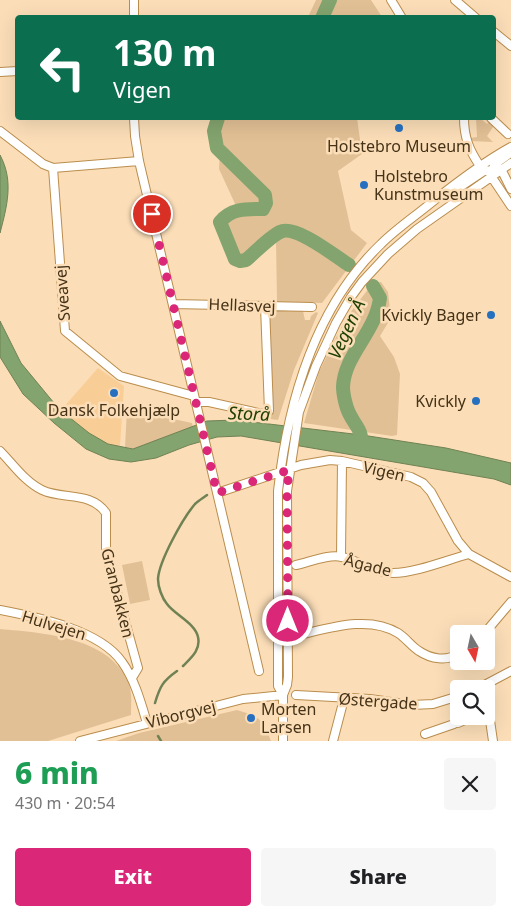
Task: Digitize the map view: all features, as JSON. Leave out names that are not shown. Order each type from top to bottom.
[{"type":"street","points":[[134,0],[134,15]]},
{"type":"street","points":[[391,0],[400,15]]},
{"type":"street","points":[[454,0],[472,15]]},
{"type":"street","points":[[496,34],[511,46]]},
{"type":"street","points":[[0,72],[15,71]]},
{"type":"street","points":[[134,120],[139,161],[259,671]]},
{"type":"street","points":[[464,120],[466,139],[472,154],[480,166]]},
{"type":"street","points":[[493,120],[508,134]]},
{"type":"street","points":[[0,132],[43,164],[53,168],[139,161]]},
{"type":"street","points":[[283,695],[278,686],[278,490],[282,453],[297,388],[327,314],[346,285],[368,257],[393,233],[480,166],[511,147]]},
{"type":"street","points":[[491,173],[495,164],[511,152]]},
{"type":"street","points":[[283,741],[283,695],[287,685],[287,491],[299,416],[310,380],[336,323],[362,282],[388,254],[408,236],[491,173],[511,164]]},
{"type":"street","name":"Sveavej","points":[[53,168],[64,331],[120,376],[194,399],[263,414],[268,411],[265,306]]},
{"type":"street","points":[[501,169],[511,189]]},
{"type":"street","points":[[424,209],[484,171],[491,173],[511,206]]},
{"type":"street","name":"Hellasvej","points":[[173,304],[312,307]]},
{"type":"street","name":"Granbakken","points":[[0,451],[28,480],[43,490],[97,503],[106,513],[106,553],[138,668],[132,678]]},
{"type":"street","name":"Vigen","points":[[217,493],[301,466],[330,460],[411,477],[423,483],[431,492],[458,541],[469,554],[511,577]]},
{"type":"street","points":[[341,557],[342,461]]},
{"type":"street","name":"Ågade","points":[[296,565],[332,557],[341,557],[379,571],[393,573],[406,572],[469,554]]},
{"type":"street","points":[[492,625],[511,602]]},
{"type":"street","name":"Hulvejen","points":[[0,610],[80,631],[105,645],[122,661],[132,678],[147,723]]},
{"type":"street","points":[[299,634],[343,626],[367,624],[398,633],[419,651],[433,658],[450,658]]},
{"type":"street","points":[[495,683],[511,671]]},
{"type":"street","name":"Viborgvej","points":[[80,741],[243,699],[283,695]]},
{"type":"street","name":"Østergade","points":[[296,695],[370,699],[419,705],[432,704],[450,699]]},
{"type":"street","points":[[333,741],[344,699]]},
{"type":"street","points":[[425,734],[453,725]]},
{"type":"street","points":[[490,725],[493,741]]},
{"type":"shaded area","points":[[316,0],[371,0],[381,15],[309,15]]},
{"type":"shaded area","points":[[224,120],[357,120],[362,154],[338,171],[351,230],[367,243],[322,303],[277,302],[276,241],[246,255],[237,254],[226,225],[236,206],[219,169]]},
{"type":"shaded area","points":[[476,120],[482,120],[487,124],[490,120],[495,124],[487,136],[493,142],[470,141],[470,138],[477,137]]},
{"type":"shaded area","points":[[0,155],[7,174],[8,194],[0,233]]},
{"type":"shaded area","points":[[381,282],[388,292],[391,318],[380,336],[394,357],[400,374],[397,435],[392,436],[304,423],[319,372],[347,317],[369,288],[374,283]]},
{"type":"shaded area","points":[[272,311],[303,311],[305,320],[310,320],[311,316],[316,312],[318,313],[294,370],[278,420],[270,419],[273,403],[269,314]]},
{"type":"shaded area","points":[[0,321],[21,363],[59,409],[89,433],[108,444],[133,449],[207,421],[235,420],[362,435],[446,448],[511,463],[511,485],[494,479],[241,436],[217,437],[189,445],[156,458],[131,462],[109,459],[86,449],[23,394],[0,357]]},
{"type":"shaded area","points":[[98,368],[124,386],[120,446],[108,444],[89,433],[61,410]]},
{"type":"shaded area","points":[[127,409],[192,423],[193,427],[133,449],[125,447]]},
{"type":"shaded area","points":[[142,561],[150,600],[130,604],[122,565]]},
{"type":"shaded area","points":[[0,629],[57,636],[76,641],[94,648],[110,658],[122,671],[130,688],[131,715],[48,741],[0,741]]},
{"type":"shaded area","points":[[237,710],[259,720],[265,727],[271,741],[116,741],[139,733]]},
{"type":"waterway","name":"Vegen Å","points":[[323,15],[330,0]]},
{"type":"waterway","name":"Vegen Å","points":[[217,120],[214,131],[217,148],[265,195],[266,203],[263,209],[245,209],[234,212],[220,222],[235,259],[240,261],[246,260],[272,237],[280,232],[287,231],[315,242],[349,265]]},
{"type":"waterway","name":"Vegen Å","points":[[361,445],[360,432],[348,410],[343,387],[349,364],[373,322],[377,310],[380,298],[373,286]]},
{"type":"waterway","points":[[183,666],[197,650],[198,637],[193,627],[165,602],[158,579],[159,571],[178,529],[195,504],[207,495]]},
{"type":"waterway","points":[[155,703],[163,684],[177,671]]},
{"type":"waterway","points":[[158,736],[161,741]]},
{"type":"place","name":"Holstebro Museum","points":[[399,128]]},
{"type":"place","name":"Holstebro Kunstmuseum","points":[[364,185]]},
{"type":"place","name":"Kvickly Bager","points":[[491,315]]},
{"type":"place","name":"Dansk Folkehjælp","points":[[114,393]]},
{"type":"place","name":"Kvickly","points":[[476,401]]},
{"type":"place","name":"Morten Larsen","points":[[251,718]]},
{"type":"route","points":[[152,214],[217,493],[289,470],[287,491],[288,621]]},
{"type":"water label","name":"Storå","points":[[249,413]]}]
